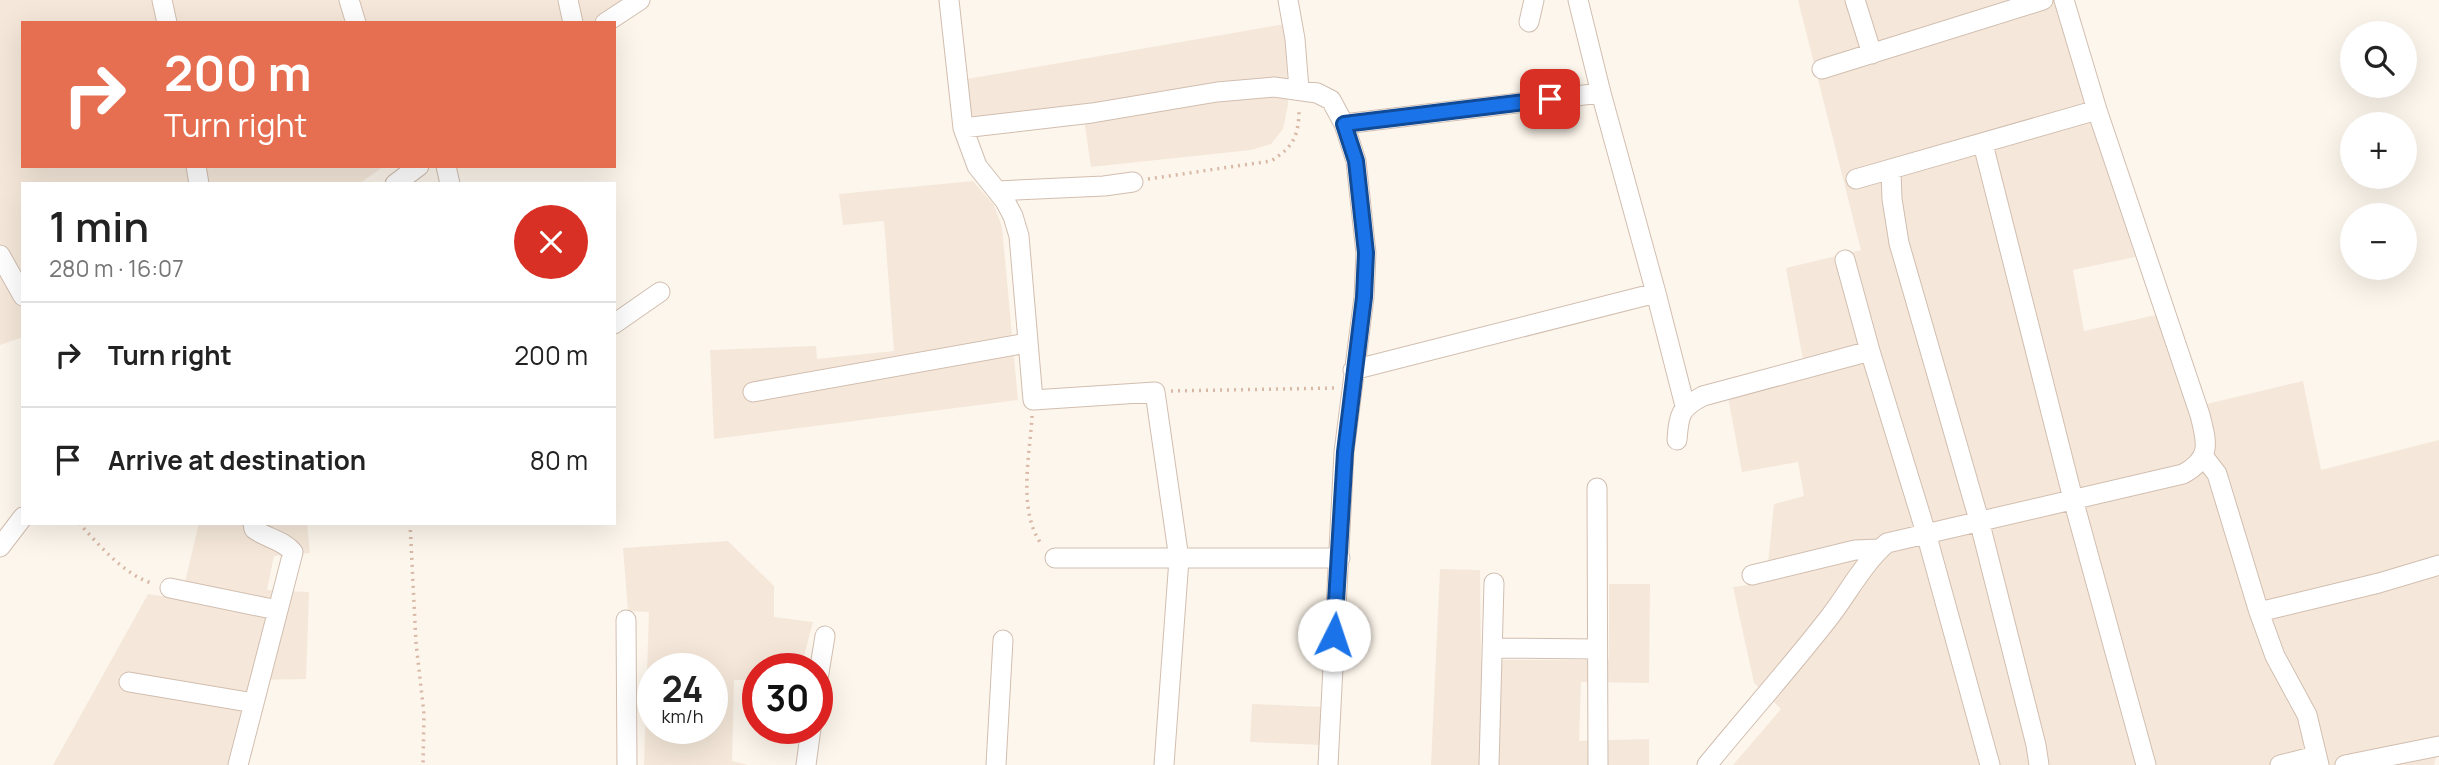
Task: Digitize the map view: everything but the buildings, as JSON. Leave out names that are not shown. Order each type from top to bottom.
[{"type":"street","points":[[162,0],[167,21]]},
{"type":"street","points":[[349,0],[355,21]]},
{"type":"street","points":[[568,0],[573,21]]},
{"type":"street","points":[[609,21],[640,0]]},
{"type":"street","points":[[949,0],[963,128],[977,166],[1013,216],[1019,236],[1033,400],[1155,391],[1179,559],[1164,765]]},
{"type":"street","points":[[1288,0],[1300,89]]},
{"type":"street","points":[[1529,22],[1534,0]]},
{"type":"street","points":[[1578,0],[1685,406],[1679,421],[1677,440]]},
{"type":"street","points":[[1855,0],[1872,54]]},
{"type":"street","points":[[1822,69],[2043,0]]},
{"type":"street","points":[[1707,765],[1828,619],[1855,583],[1872,554],[1887,543],[2183,474],[2196,467],[2204,457],[2206,444],[2200,415],[2097,110],[2064,0]]},
{"type":"street","points":[[963,128],[1092,113],[1217,92],[1274,87],[1300,89],[1331,100],[1344,124],[1356,161],[1366,253],[1364,297],[1345,452],[1328,765]]},
{"type":"street","points":[[1344,124],[1601,93]]},
{"type":"street","points":[[1856,180],[2097,110]]},
{"type":"street","points":[[1983,144],[2073,499],[2146,765]]},
{"type":"street","points":[[397,177],[415,168]]},
{"type":"street","points":[[1891,171],[1899,243],[1979,520],[2039,765]]},
{"type":"street","points":[[997,191],[1133,182]]},
{"type":"street","points":[[0,255],[21,292]]},
{"type":"street","points":[[1845,260],[1926,533],[1990,765]]},
{"type":"street","points":[[616,323],[660,292]]},
{"type":"street","points":[[1352,379],[1656,293]]},
{"type":"street","points":[[753,392],[1027,343]]},
{"type":"street","points":[[1685,406],[1703,396],[1870,351]]},
{"type":"street","points":[[2204,457],[2217,474],[2259,612],[2275,656],[2307,715],[2318,760],[2280,765]]},
{"type":"street","points":[[1597,488],[1598,765]]},
{"type":"street","points":[[0,547],[21,520]]},
{"type":"street","points":[[238,765],[293,552],[287,545],[264,536],[254,529],[253,525]]},
{"type":"street","points":[[1752,575],[1855,550],[1879,549]]},
{"type":"street","points":[[1055,558],[1340,558]]},
{"type":"street","points":[[2259,612],[2379,583],[2439,565]]},
{"type":"street","points":[[1489,765],[1494,583]]},
{"type":"street","points":[[170,588],[277,610]]},
{"type":"street","points":[[626,620],[627,765]]},
{"type":"street","points":[[822,653],[825,636]]},
{"type":"street","points":[[996,765],[1003,640]]},
{"type":"street","points":[[1492,648],[1597,649]]},
{"type":"street","points":[[129,682],[254,703]]},
{"type":"street","points":[[806,765],[809,744]]},
{"type":"street","points":[[2345,765],[2439,746]]},
{"type":"path","points":[[1133,182],[1271,161],[1288,151],[1295,138],[1300,89]]},
{"type":"path","points":[[1155,391],[1352,379]]},
{"type":"path","points":[[1033,400],[1027,499],[1032,526],[1040,542],[1055,558]]},
{"type":"path","points":[[81,525],[129,571],[147,582],[170,588]]},
{"type":"path","points":[[410,525],[416,643],[424,714],[423,765]]},
{"type":"shaded area","points":[[0,0],[629,0],[598,21],[21,21],[21,168],[381,168],[362,182],[21,182],[21,338],[0,345]]},
{"type":"shaded area","points":[[1798,0],[2057,0],[2135,257],[2073,270],[2084,331],[2156,315],[2190,408],[2303,381],[2321,470],[2439,440],[2439,745],[2434,765],[1733,765],[1781,709],[1754,683],[1733,587],[1766,583],[1774,504],[1804,496],[1798,462],[1742,472],[1728,397],[1806,376],[1786,268],[1861,250]]},
{"type":"shaded area","points":[[1285,24],[1288,105],[1283,129],[1271,144],[1251,150],[1091,167],[1082,106],[971,117],[967,79]]},
{"type":"shaded area","points":[[973,181],[994,205],[1002,227],[1018,400],[714,439],[710,350],[816,346],[817,359],[894,351],[884,221],[843,225],[839,194]]},
{"type":"shaded area","points":[[199,525],[307,525],[310,553],[274,556],[267,590],[309,592],[306,679],[251,680],[228,765],[53,765],[148,594],[181,599]]},
{"type":"shaded area","points":[[728,541],[774,586],[774,617],[813,622],[805,653],[742,653],[742,680],[734,680],[732,761],[748,765],[644,765],[645,744],[728,744],[728,653],[648,653],[649,612],[628,611],[623,548]]},
{"type":"shaded area","points":[[1440,569],[1480,570],[1481,660],[1609,660],[1609,584],[1650,584],[1649,683],[1581,682],[1579,741],[1649,739],[1649,765],[1431,765]]},
{"type":"shaded area","points":[[1252,704],[1322,707],[1320,745],[1250,742]]},
{"type":"route","points":[[1334,635],[1345,452],[1364,297],[1366,253],[1356,161],[1344,124],[1550,99]]}]
